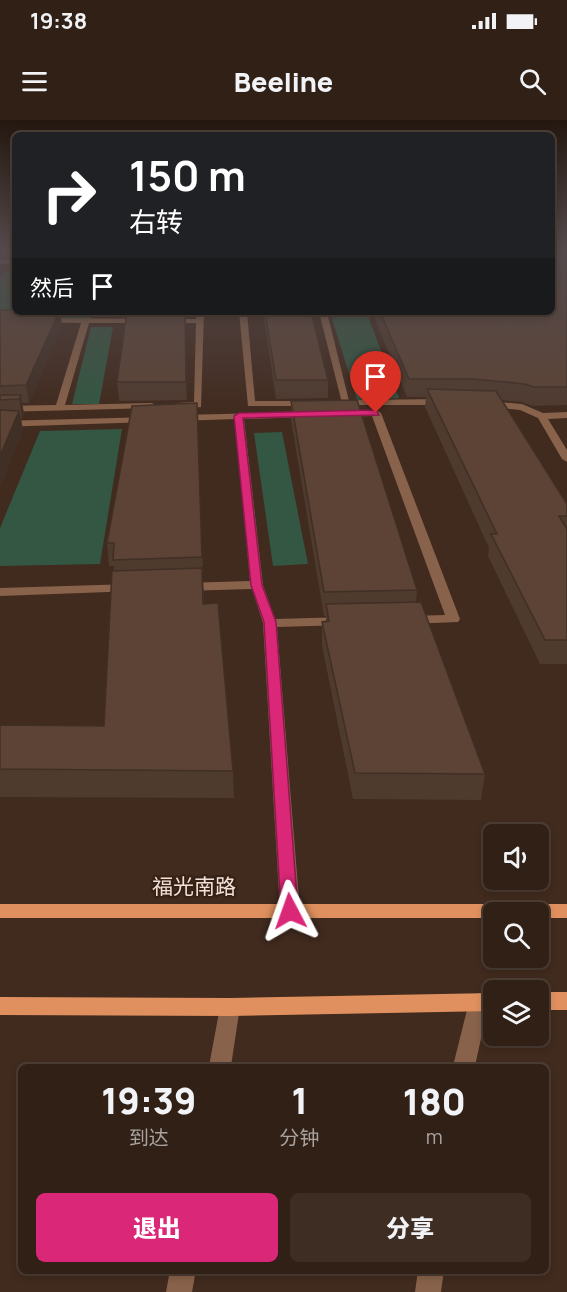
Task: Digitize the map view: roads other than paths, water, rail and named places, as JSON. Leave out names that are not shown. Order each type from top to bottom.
[{"type":"main road","name":"福光南路","points":[[0,911],[567,911]]},
{"type":"main road","points":[[549,1001],[567,1001]]},
{"type":"main road","points":[[0,1006],[230,1007],[483,1002]]},
{"type":"lane","points":[[243,315],[251,404],[376,413],[453,619],[396,620]]},
{"type":"lane","points":[[324,315],[347,403]]},
{"type":"lane","points":[[0,320],[85,322],[200,316],[198,405],[0,409]]},
{"type":"lane","points":[[60,408],[85,322]]},
{"type":"lane","points":[[0,424],[239,416],[327,409],[347,403],[449,402]]},
{"type":"lane","points":[[472,402],[522,407],[542,416],[567,415]]},
{"type":"lane","points":[[239,416],[257,585],[270,622],[290,911]]},
{"type":"lane","points":[[542,416],[567,459]]},
{"type":"lane","points":[[175,587],[257,585]]},
{"type":"lane","points":[[0,592],[140,588]]},
{"type":"lane","points":[[270,622],[361,621]]},
{"type":"lane","points":[[220,1064],[230,1007]]},
{"type":"lane","points":[[465,1064],[483,1011]]},
{"type":"lane","points":[[179,1292],[182,1274]]},
{"type":"lane","points":[[428,1292],[430,1274]]}]
